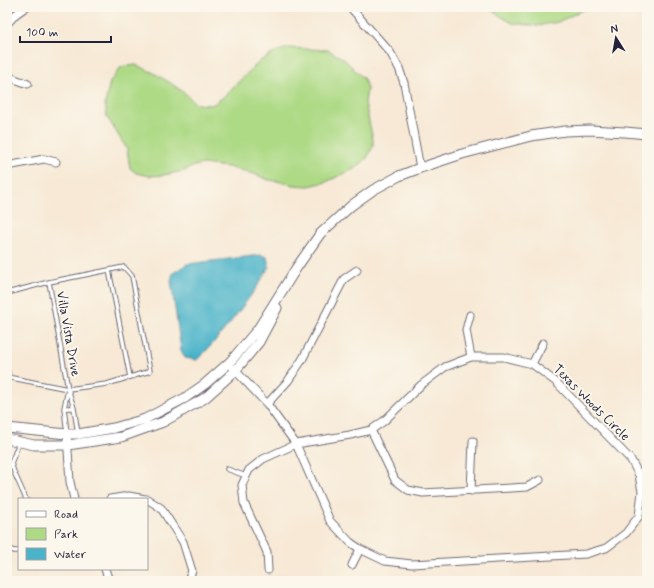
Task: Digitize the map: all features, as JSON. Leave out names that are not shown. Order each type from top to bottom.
[{"type":"street","points":[[7,24],[16,14],[26,7]]},
{"type":"street","points":[[350,7],[390,52],[399,68],[404,83],[420,168]]},
{"type":"street","points":[[7,76],[28,84]]},
{"type":"street","points":[[7,428],[78,434],[114,428],[145,419],[184,398],[205,384],[230,362],[258,330],[296,267],[320,234],[352,205],[373,190],[400,176],[462,154],[538,135],[565,131],[590,130],[647,134]]},
{"type":"street","points":[[7,166],[44,159],[56,162]]},
{"type":"street","points":[[7,439],[34,445],[68,445],[121,437],[163,422],[205,398],[235,371],[259,342],[283,298],[296,267]]},
{"type":"street","points":[[267,404],[288,381],[302,360],[344,279],[357,270]]},
{"type":"street","points":[[470,315],[466,330],[471,357]]},
{"type":"street","points":[[532,364],[543,343]]},
{"type":"street","name":"Texas Woods Circle","points":[[230,362],[235,371],[267,404],[296,444],[330,521],[350,542],[360,549],[385,561],[412,564],[586,554],[606,548],[626,534],[639,516],[642,492],[639,474],[631,460],[556,382],[532,364],[504,357],[471,357],[444,367],[420,385],[384,421],[371,430],[296,444]]},
{"type":"street","points":[[371,430],[394,480],[408,490],[424,492],[471,491],[527,487],[540,480]]},
{"type":"street","points":[[67,434],[70,482],[74,498]]},
{"type":"street","points":[[68,445],[78,434]]},
{"type":"street","points":[[471,491],[473,441]]},
{"type":"street","points":[[268,570],[267,552],[244,503],[242,485],[249,470],[263,459],[296,444]]},
{"type":"street","points":[[116,498],[129,496],[140,498]]},
{"type":"street","points":[[148,500],[161,508],[183,542],[192,571],[188,581]]},
{"type":"street","points":[[352,565],[360,549]]},
{"type":"street","points":[[106,570],[109,581]]},
{"type":"lane","points":[[7,293],[49,282],[124,267],[132,276],[150,371],[107,384],[68,389],[8,377],[7,368]]},
{"type":"lane","points":[[109,270],[130,377]]},
{"type":"lane","name":"Villa Vista Drive","points":[[49,282],[68,389],[74,408],[78,434]]},
{"type":"lane","name":"Villa Vista Drive","points":[[67,434],[64,408],[68,389]]},
{"type":"lane","points":[[64,408],[74,408]]},
{"type":"lane","points":[[7,470],[19,442]]},
{"type":"lane","points":[[11,463],[26,498]]},
{"type":"lane","points":[[227,469],[246,476]]},
{"type":"lane","points":[[7,548],[18,551]]},
{"type":"green space","points":[[486,7],[589,7],[558,22],[537,26],[512,23]]},
{"type":"green space","points":[[289,48],[328,50],[344,59],[364,79],[367,89],[365,103],[373,146],[367,158],[356,168],[326,182],[309,186],[294,185],[269,180],[228,167],[203,164],[194,166],[184,171],[150,176],[136,173],[130,168],[127,149],[107,117],[105,104],[110,82],[121,67],[136,65],[169,82],[186,94],[196,104],[212,105],[222,98],[260,61],[278,51]]},
{"type":"water","points":[[261,255],[267,257],[269,267],[246,303],[218,338],[197,360],[185,358],[181,350],[171,281],[173,273],[187,264]]}]
